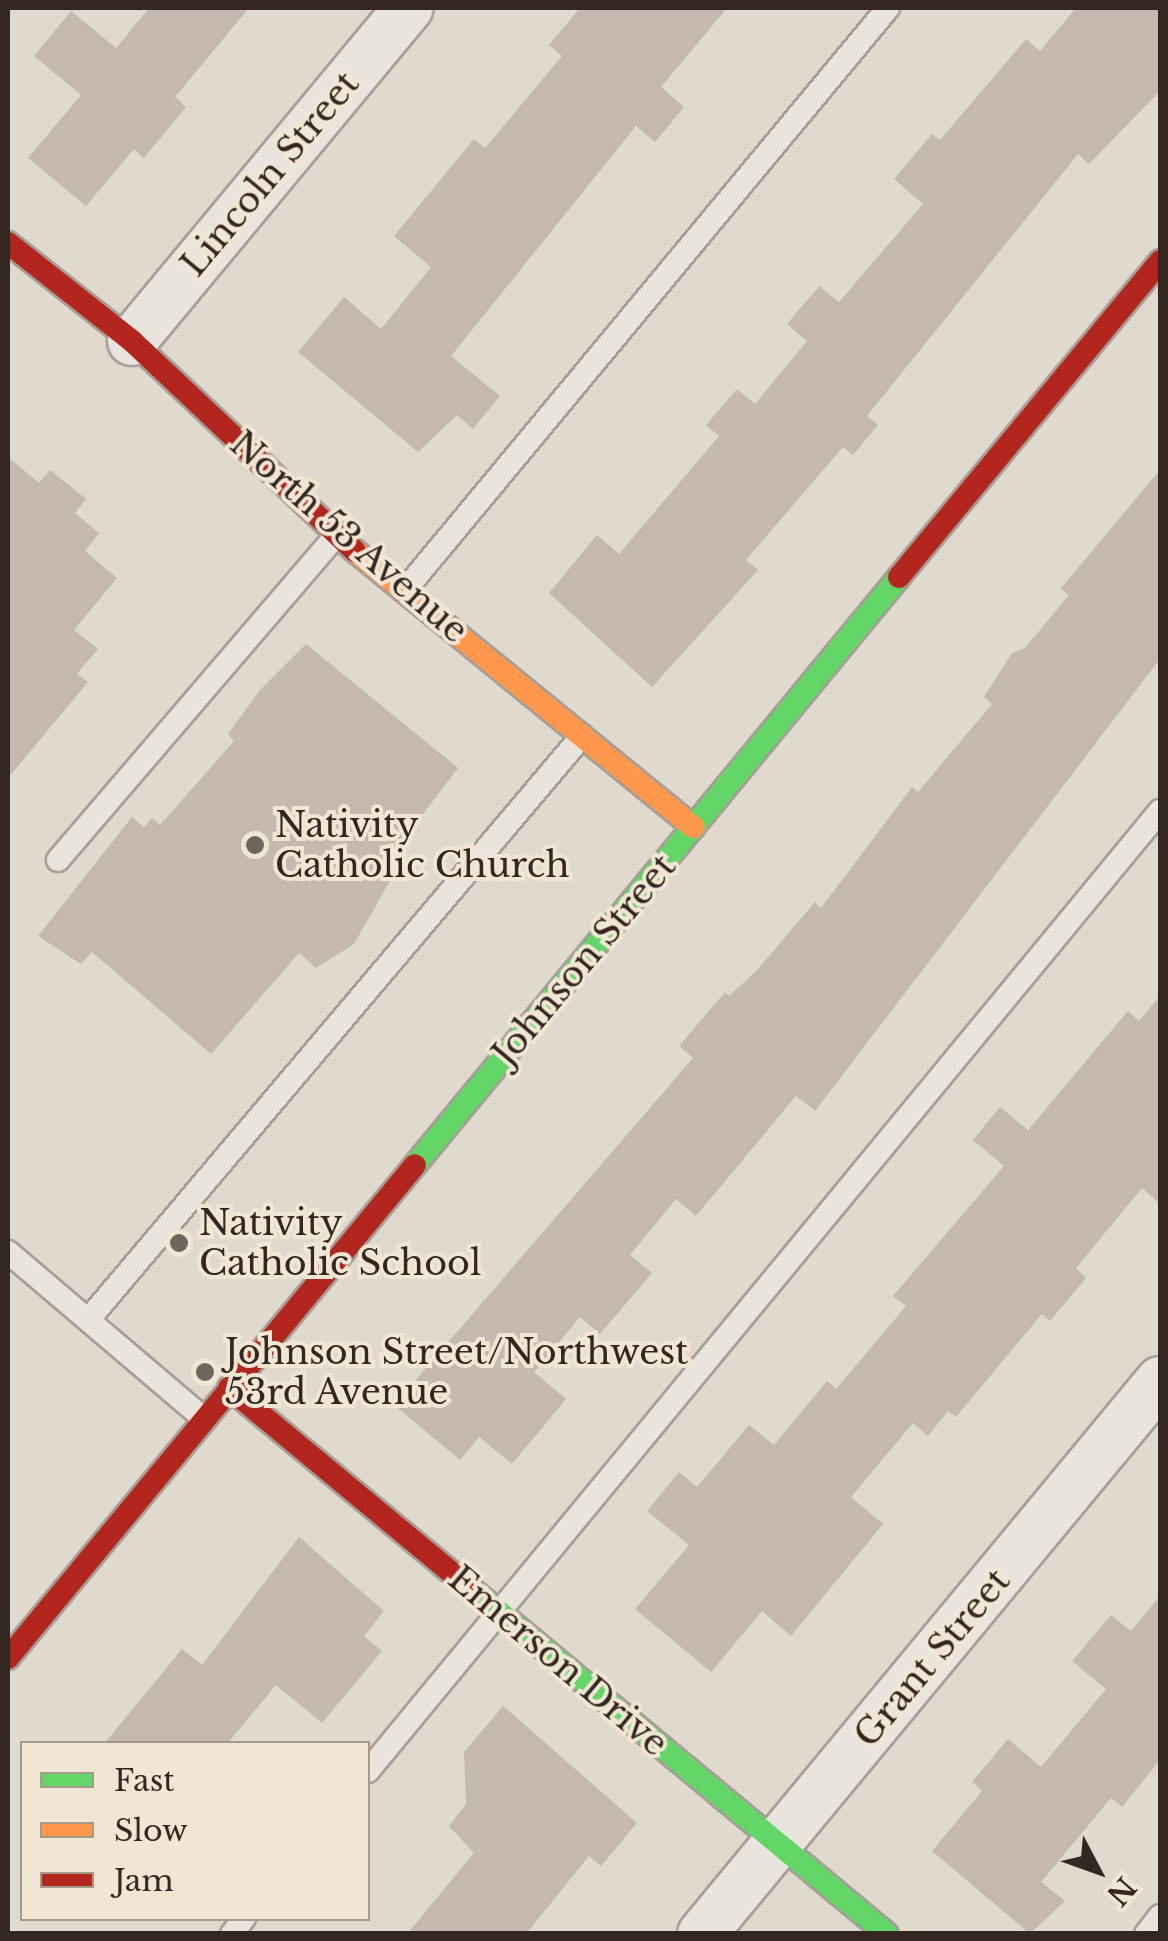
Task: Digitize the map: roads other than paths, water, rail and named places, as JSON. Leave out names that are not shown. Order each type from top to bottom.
[{"type":"street","name":"Lincoln Street","points":[[132,341],[408,8]]},
{"type":"street","name":"North 53 Avenue","points":[[8,243],[132,341],[337,535],[694,827]]},
{"type":"street","name":"Johnson Street","points":[[8,1658],[1160,261]]},
{"type":"street","name":"Grant Street","points":[[702,1934],[1160,1381]]},
{"type":"street","name":"Emerson Drive","points":[[229,1388],[887,1934]]},
{"type":"lane","points":[[405,590],[888,8]]},
{"type":"lane","points":[[58,860],[337,535]]},
{"type":"lane","points":[[88,1320],[582,736]]},
{"type":"lane","points":[[370,1769],[1160,811]]},
{"type":"lane","points":[[8,1252],[204,1419]]},
{"type":"lane","points":[[1146,1934],[1160,1916]]},
{"type":"place","name":"Nativity Catholic Church","points":[[255,845]]},
{"type":"place","name":"Nativity Catholic School","points":[[179,1243]]},
{"type":"place","name":"Johnson Street/Northwest 53rd Avenue","points":[[205,1372]]}]
